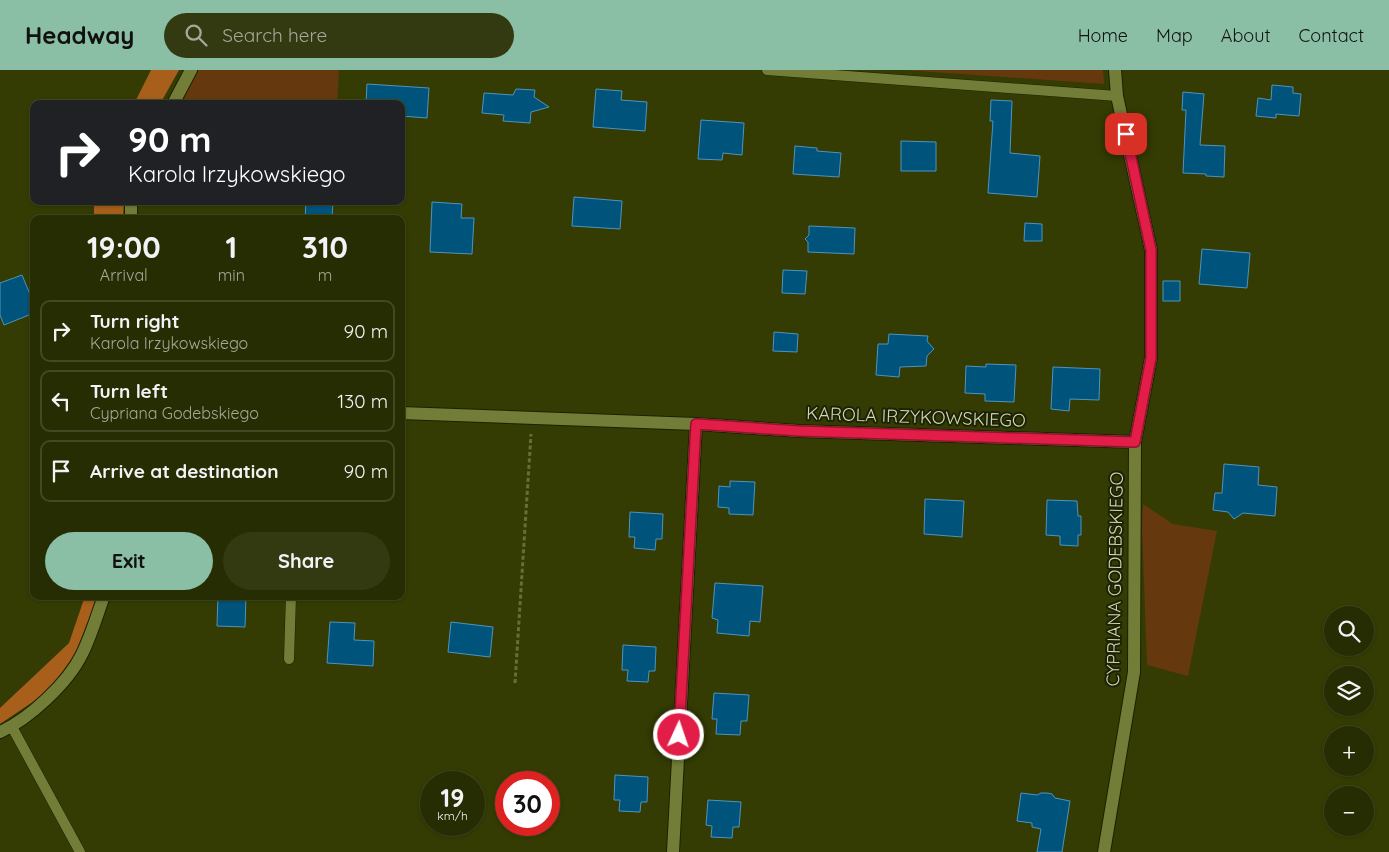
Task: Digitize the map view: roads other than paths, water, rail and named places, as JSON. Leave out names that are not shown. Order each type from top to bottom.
[{"type":"street","points":[[175,100],[191,70]]},
{"type":"street","name":"CYPRIANA GODEBSKIEGO","points":[[1104,852],[1134,672],[1135,442],[1151,358],[1151,250],[1117,96],[1115,70]]},
{"type":"street","name":"KAROLA IRZYKOWSKIEGO","points":[[405,413],[696,424],[799,431],[1135,442]]},
{"type":"street","points":[[673,852],[696,424]]},
{"type":"street","points":[[6,729],[59,688],[82,655],[103,600]]},
{"type":"lane","points":[[767,70],[1117,96]]},
{"type":"lane","points":[[288,659],[291,600]]},
{"type":"lane","points":[[6,729],[80,852]]}]
